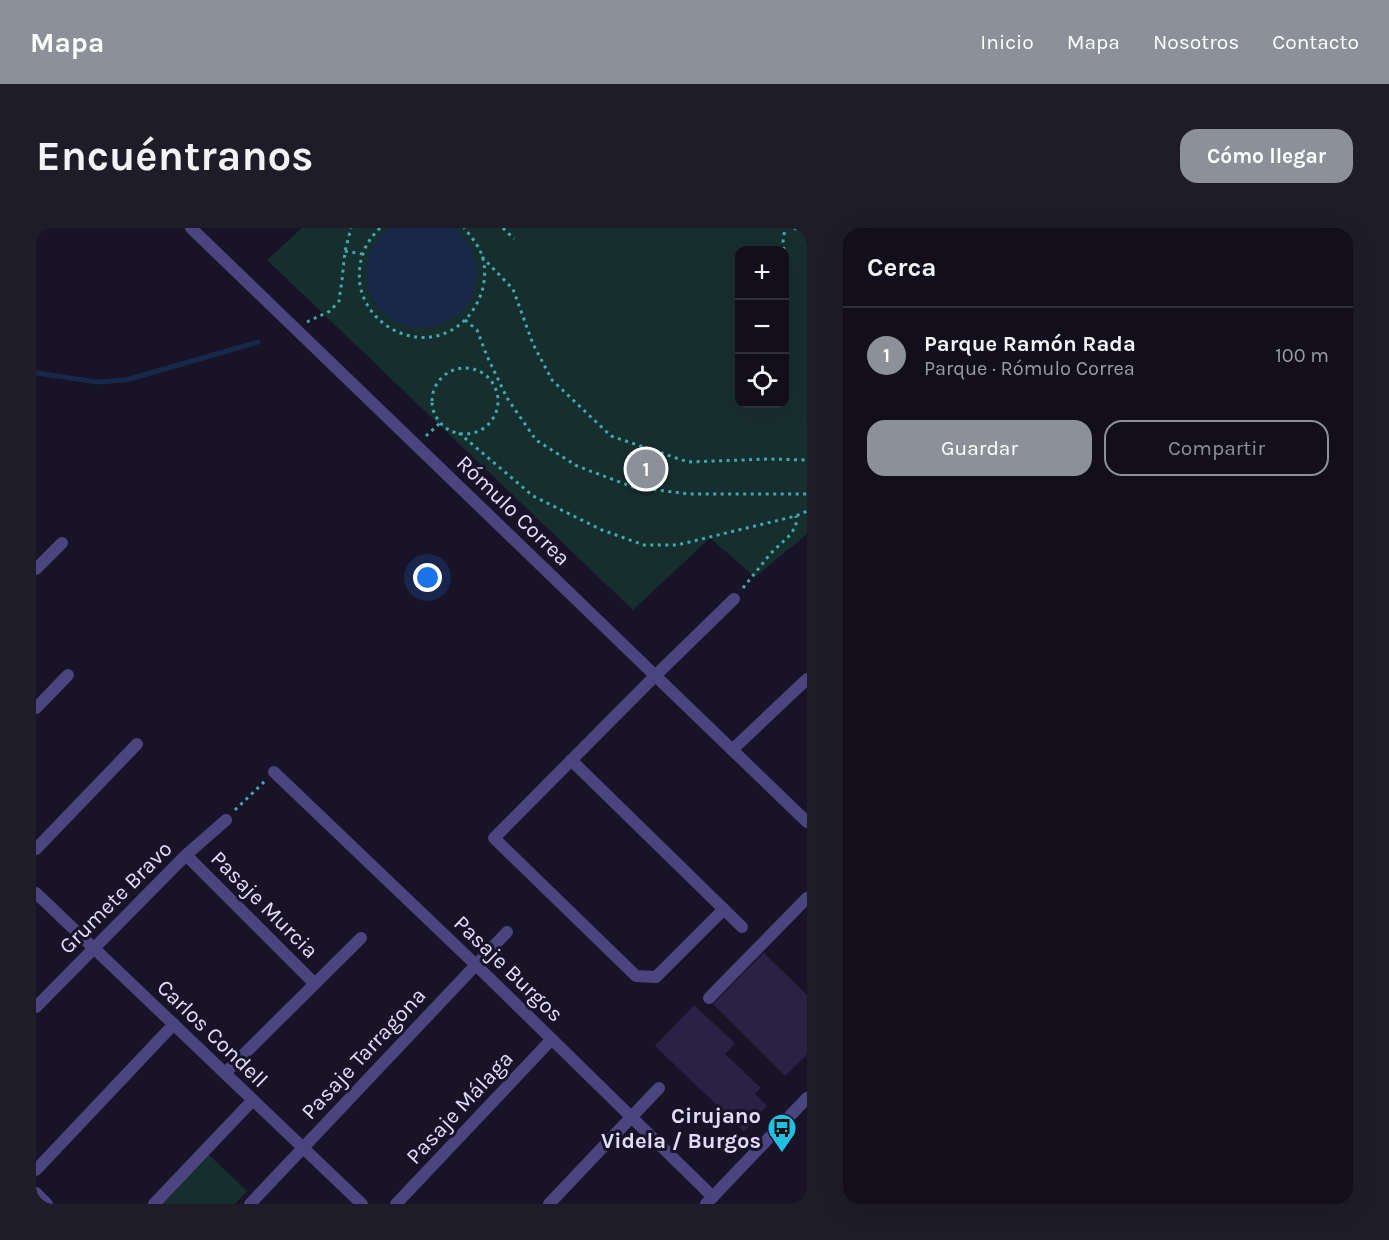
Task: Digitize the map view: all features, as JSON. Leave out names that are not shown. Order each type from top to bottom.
[{"type":"street","name":"Rómulo Correa","points":[[191,228],[807,822]]},
{"type":"street","points":[[36,569],[62,543]]},
{"type":"street","points":[[724,909],[656,977],[636,976],[494,838],[734,598]]},
{"type":"street","points":[[36,708],[68,675]]},
{"type":"street","points":[[732,750],[807,678]]},
{"type":"street","points":[[36,849],[137,744]]},
{"type":"street","points":[[571,760],[742,927]]},
{"type":"street","name":"Pasaje Burgos","points":[[274,772],[632,1117],[709,1200]]},
{"type":"street","name":"Grumete Bravo","points":[[36,1007],[186,855],[226,820]]},
{"type":"street","name":"Pasaje Murcia","points":[[186,855],[315,984]]},
{"type":"street","name":"Carlos Condell","points":[[36,893],[362,1204]]},
{"type":"street","points":[[709,998],[807,898]]},
{"type":"street","name":"Pasaje Tarragona","points":[[250,1204],[507,932]]},
{"type":"street","points":[[225,1073],[361,938]]},
{"type":"street","points":[[36,1170],[174,1024]]},
{"type":"street","name":"Pasaje Málaga","points":[[396,1204],[552,1039]]},
{"type":"street","points":[[549,1204],[659,1088]]},
{"type":"street","points":[[709,1200],[807,1098]]},
{"type":"street","points":[[154,1204],[253,1100]]},
{"type":"street","points":[[36,1193],[47,1204]]},
{"type":"path","points":[[295,328],[330,311],[339,301],[345,251],[351,228]]},
{"type":"path","points":[[380,228],[372,236],[362,255],[359,275],[362,296],[372,314],[388,328],[407,336],[428,337],[448,332],[465,320],[478,304],[484,284],[484,263],[477,244],[464,228]]},
{"type":"path","points":[[503,228],[514,239]]},
{"type":"path","points":[[784,246],[785,228]]},
{"type":"path","points":[[794,228],[807,233]]},
{"type":"path","points":[[345,251],[362,255]]},
{"type":"path","points":[[482,257],[513,289],[533,344],[552,380],[611,436],[688,462],[807,460]]},
{"type":"path","points":[[465,320],[477,330],[507,398],[536,440],[577,466],[633,487],[689,494],[807,494]]},
{"type":"path","points":[[474,369],[484,374],[492,382],[497,392],[498,403],[495,414],[481,430],[459,433],[449,430],[440,423],[432,404],[437,383],[444,375],[453,370],[474,369]]},
{"type":"path","points":[[492,382],[498,379]]},
{"type":"path","points":[[417,446],[440,423]]},
{"type":"path","points":[[459,433],[533,496],[602,530],[644,545],[677,545],[796,516],[807,511]]},
{"type":"path","points":[[734,598],[771,553],[790,535],[796,526],[796,516]]},
{"type":"path","points":[[226,820],[274,772]]},
{"type":"green space","points":[[302,228],[807,228],[807,534],[755,577],[710,538],[633,610],[267,260]]},
{"type":"green space","points":[[207,1153],[247,1191],[235,1204],[161,1204]]},
{"type":"water","points":[[390,228],[452,228],[468,244],[474,257],[476,279],[469,301],[458,314],[438,325],[421,327],[405,325],[391,319],[379,309],[371,295],[367,279],[368,261],[380,237]]},
{"type":"building","points":[[764,953],[807,995],[807,1054],[785,1076],[713,1004]]},
{"type":"building","points":[[694,1005],[735,1043],[725,1054],[761,1088],[755,1094],[767,1106],[744,1131],[655,1046]]},
{"type":"waterway","points":[[36,373],[97,382],[126,380],[258,342]]},
{"type":"place","name":"Parque Ramón Rada","points":[[646,469]]},
{"type":"place","name":"Cirujano Videla / Burgos","points":[[782,1154]]}]
